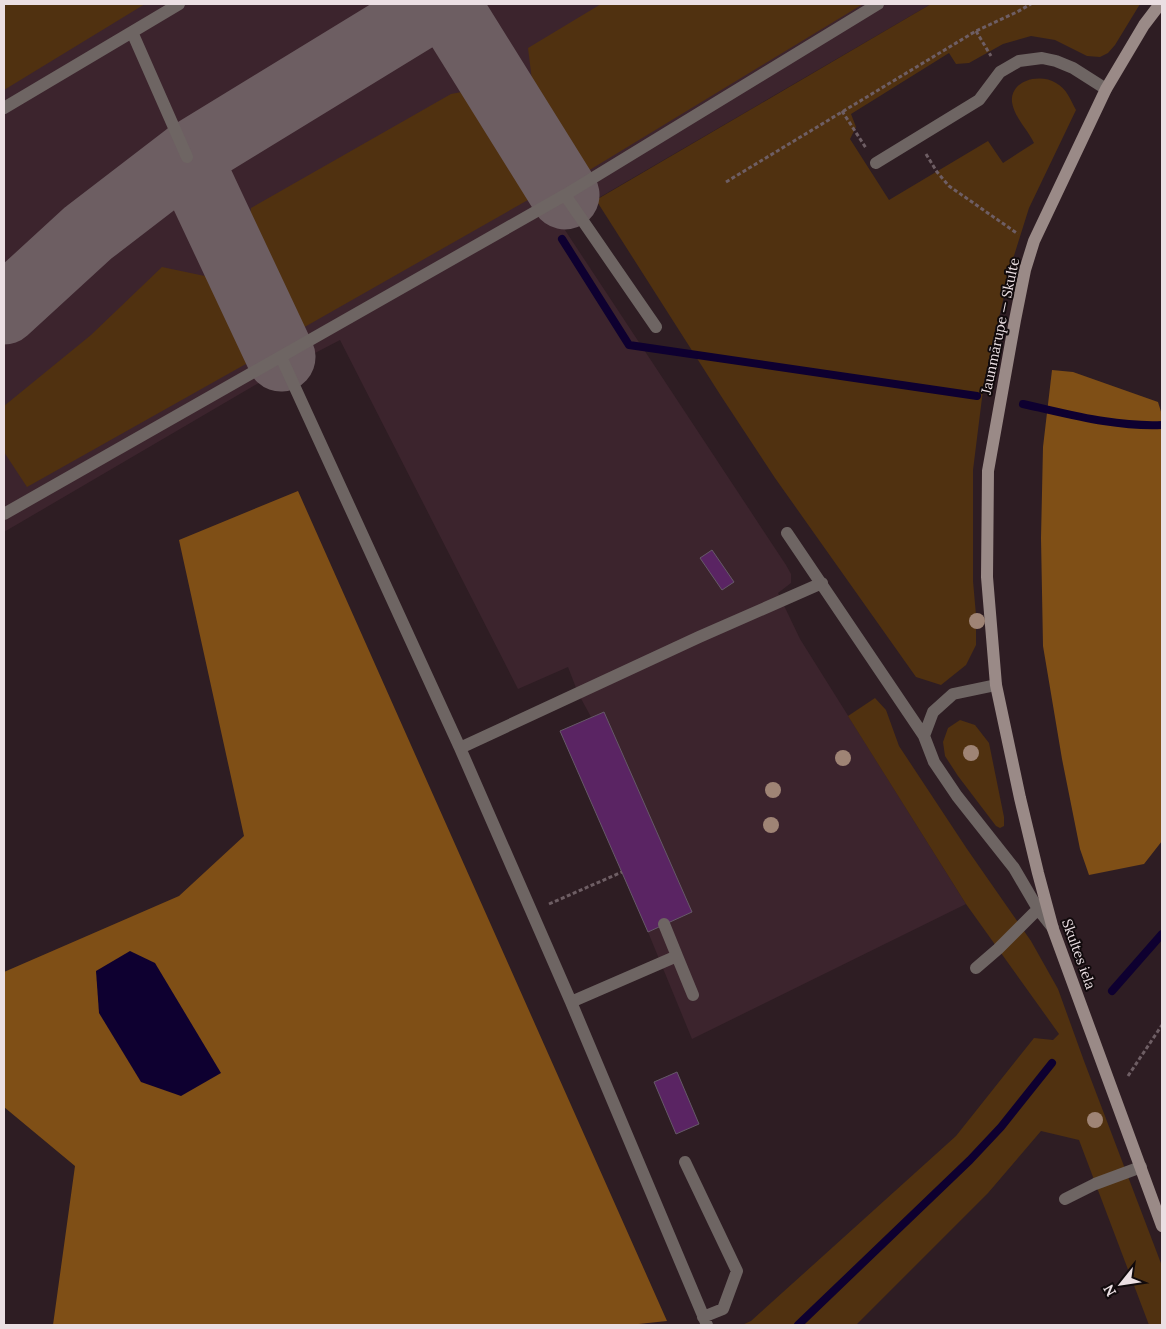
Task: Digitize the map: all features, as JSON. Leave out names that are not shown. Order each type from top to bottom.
[{"type":"main road","name":"Jaunmārupe — Skulte","points":[[996,684],[987,577],[988,471],[1025,270],[1034,241],[1106,89],[1144,25],[1160,4]]},
{"type":"main road","name":"Skultes iela","points":[[996,684],[1020,798],[1054,929],[1162,1226]]},
{"type":"lane","points":[[4,108],[179,4]]},
{"type":"lane","points":[[4,514],[565,195],[878,4]]},
{"type":"lane","points":[[132,32],[187,157]]},
{"type":"lane","points":[[876,163],[979,100],[1000,72],[1019,61],[1042,58],[1056,61],[1074,68],[1106,89]]},
{"type":"lane","points":[[565,195],[656,327]]},
{"type":"lane","points":[[281,357],[460,748],[571,1002],[705,1321],[723,1309],[737,1271],[685,1162]]},
{"type":"lane","points":[[787,533],[924,736],[939,769],[957,796],[1014,868],[1038,908],[1054,929]]},
{"type":"lane","points":[[460,748],[699,637],[822,583]]},
{"type":"lane","points":[[924,736],[933,712],[953,694],[996,684]]},
{"type":"lane","points":[[976,968],[998,949],[1038,908]]},
{"type":"lane","points":[[664,924],[693,995]]},
{"type":"lane","points":[[571,1002],[677,956]]},
{"type":"lane","points":[[1065,1199],[1095,1184],[1141,1167]]},
{"type":"path","points":[[726,182],[976,31],[1031,4]]},
{"type":"path","points":[[976,31],[1000,72]]},
{"type":"path","points":[[842,111],[876,163]]},
{"type":"path","points":[[917,138],[937,172],[949,186],[1020,236],[1034,241]]},
{"type":"path","points":[[532,912],[622,872]]},
{"type":"path","points":[[1115,1096],[1162,1025]]},
{"type":"shaded area","points":[[4,4],[931,4],[559,221],[786,565],[791,574],[791,583],[778,593],[800,639],[966,904],[692,1039],[648,932],[560,731],[591,717],[578,693],[568,667],[518,689],[340,340],[269,377],[4,532]]},
{"type":"shaded area","points":[[4,4],[145,4],[4,90]]},
{"type":"shaded area","points":[[601,4],[863,4],[583,174],[543,107],[532,80],[528,48]]},
{"type":"shaded area","points":[[931,4],[1140,4],[1115,45],[1108,53],[1100,57],[1087,56],[1055,40],[1031,36],[1003,44],[969,63],[956,64],[949,53],[851,114],[856,127],[850,139],[889,200],[988,141],[1003,163],[1034,143],[1015,113],[1012,102],[1016,88],[1027,80],[1049,80],[1060,85],[1066,91],[1076,110],[1029,208],[1012,262],[984,382],[973,470],[973,581],[976,645],[966,665],[941,685],[916,677],[775,478],[596,200]]},
{"type":"shaded area","points":[[467,91],[490,111],[542,192],[287,337],[246,245],[251,208],[451,94]]},
{"type":"shaded area","points":[[162,267],[219,279],[258,357],[27,487],[4,452],[4,406],[91,335]]},
{"type":"shaded area","points":[[1052,370],[1073,372],[1158,402],[1162,415],[1162,841],[1144,864],[1089,875],[1080,849],[1062,759],[1043,646],[1041,538],[1043,447]]},
{"type":"shaded area","points":[[298,491],[667,1321],[629,1325],[53,1325],[75,1166],[4,1107],[4,972],[179,896],[244,836],[179,540]]},
{"type":"shaded area","points":[[875,698],[886,710],[899,746],[1031,941],[1058,989],[1162,1266],[1162,1325],[1149,1325],[1079,1140],[1041,1131],[988,1193],[856,1325],[742,1325],[751,1321],[956,1136],[1034,1038],[1053,1040],[1059,1034],[966,904],[848,716]]},
{"type":"shaded area","points":[[960,720],[975,725],[989,743],[1004,817],[1004,826],[1000,828],[996,826],[945,756],[943,742],[948,728]]},
{"type":"shaded area","points":[[130,951],[155,963],[221,1073],[181,1096],[141,1082],[99,1013],[96,971]]},
{"type":"building","points":[[712,550],[734,582],[722,590],[700,558]]},
{"type":"building","points":[[604,712],[692,912],[648,932],[560,731]]},
{"type":"building","points":[[677,1072],[699,1124],[676,1134],[654,1082]]},
{"type":"waterway","points":[[562,239],[629,345],[977,396]]},
{"type":"waterway","points":[[1023,404],[1109,422],[1162,425]]},
{"type":"waterway","points":[[1112,991],[1162,934]]},
{"type":"waterway","points":[[798,1325],[970,1160],[1001,1127],[1052,1063]]},
{"type":"taxiway","points":[[4,310],[88,233],[187,157],[437,4]]},
{"type":"taxiway","points":[[446,4],[565,195]]},
{"type":"taxiway","points":[[187,157],[281,357]]}]
